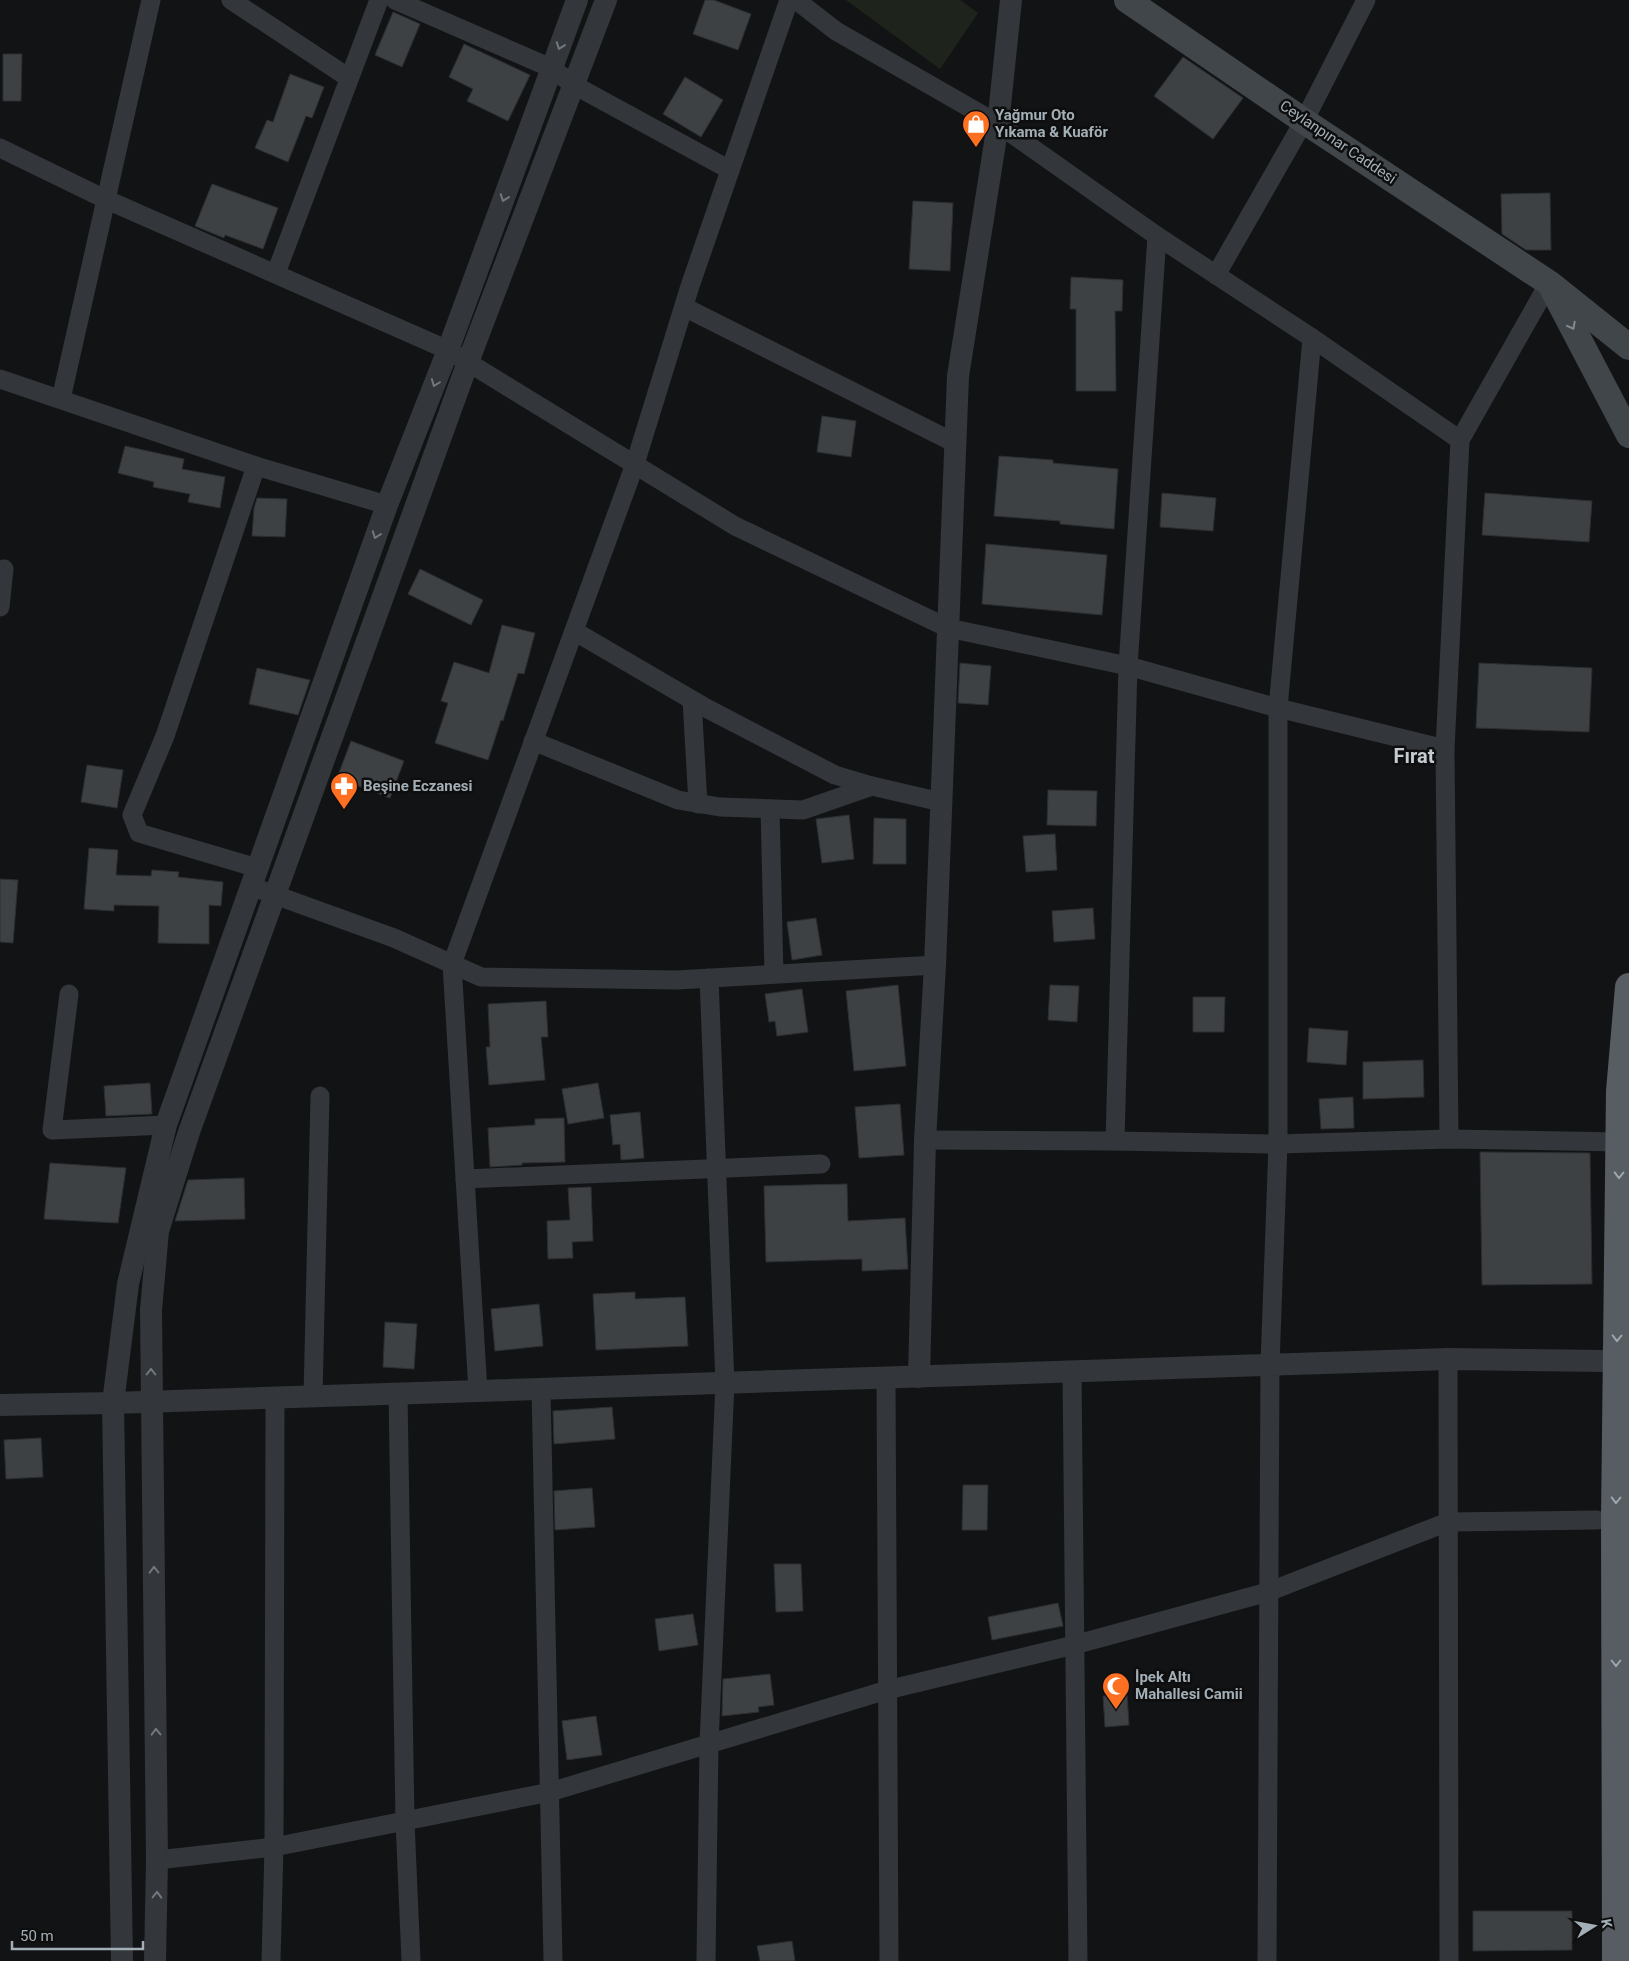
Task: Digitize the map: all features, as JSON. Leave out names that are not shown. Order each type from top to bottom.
[{"type":"highway","points":[[1616,1961],[1615,1517],[1620,1091],[1629,987]]},
{"type":"main road","name":"Ceylanpınar Caddesi","points":[[1127,0],[1304,121],[1549,283],[1629,347]]},
{"type":"main road","name":"Ceylanpınar Caddesi","points":[[1549,283],[1629,435]]},
{"type":"street","points":[[61,399],[151,0]]},
{"type":"street","points":[[230,0],[349,78]]},
{"type":"street","points":[[276,272],[379,0]]},
{"type":"street","points":[[395,0],[551,68],[574,85],[730,170]]},
{"type":"street","points":[[122,1961],[114,1403],[128,1284],[166,1124],[387,505],[448,350],[577,0]]},
{"type":"street","points":[[155,1961],[157,1860],[151,1310],[158,1231],[189,1132],[468,362],[606,0]]},
{"type":"street","points":[[478,1391],[452,964],[635,464],[684,307],[789,0]]},
{"type":"street","points":[[796,0],[836,31],[998,124],[1157,236],[1312,338],[1460,440]]},
{"type":"street","points":[[919,1377],[926,1140],[935,965],[958,376],[998,124],[1011,0]]},
{"type":"street","points":[[1216,275],[1304,121],[1366,0]]},
{"type":"street","points":[[0,148],[105,198],[276,272],[448,350],[735,526],[948,628],[1128,666],[1278,708],[1445,749]]},
{"type":"street","points":[[1115,1140],[1128,666],[1157,236]]},
{"type":"street","points":[[1449,1139],[1445,749],[1460,440],[1549,283]]},
{"type":"street","points":[[684,307],[955,443]]},
{"type":"street","points":[[1267,1961],[1270,1365],[1278,1144],[1278,708],[1312,338]]},
{"type":"street","points":[[0,379],[256,466],[387,505]]},
{"type":"street","points":[[256,466],[165,736],[132,815],[139,833],[254,877],[275,895],[394,938],[481,977],[677,980],[935,965]]},
{"type":"street","points":[[0,607],[4,570]]},
{"type":"street","points":[[574,631],[692,700],[835,775],[872,786],[941,802]]},
{"type":"street","points":[[692,700],[698,804]]},
{"type":"street","points":[[533,741],[678,800],[720,808],[803,810],[872,786]]},
{"type":"street","points":[[770,809],[774,974]]},
{"type":"street","points":[[706,1961],[709,1744],[726,1382],[709,978]]},
{"type":"street","points":[[69,994],[52,1130],[166,1124]]},
{"type":"street","points":[[313,1396],[320,1096]]},
{"type":"street","points":[[926,1140],[1115,1140],[1278,1144],[1449,1139],[1620,1142]]},
{"type":"street","points":[[465,1179],[821,1164]]},
{"type":"street","points":[[0,1405],[152,1402],[1448,1359],[1604,1361]]},
{"type":"street","points":[[1448,1359],[1449,1961]]},
{"type":"street","points":[[1072,1372],[1078,1961]]},
{"type":"street","points":[[886,1378],[889,1961]]},
{"type":"street","points":[[541,1389],[553,1961]]},
{"type":"street","points":[[398,1394],[405,1821],[411,1961]]},
{"type":"street","points":[[271,1961],[274,1847],[275,1398]]},
{"type":"street","points":[[157,1860],[274,1847],[550,1792],[887,1690],[1074,1645],[1268,1592],[1448,1522],[1597,1520]]},
{"type":"shaded area","points":[[846,0],[960,0],[978,13],[940,69]]},
{"type":"building","points":[[705,0],[714,0],[751,14],[738,50],[693,34]]},
{"type":"building","points":[[393,12],[420,24],[402,67],[375,55]]},
{"type":"building","points":[[464,44],[530,75],[508,121],[467,101],[473,89],[449,77]]},
{"type":"building","points":[[3,54],[22,54],[21,101],[3,101]]},
{"type":"building","points":[[1183,57],[1243,98],[1213,139],[1154,96]]},
{"type":"building","points":[[290,74],[324,87],[312,118],[306,116],[288,162],[255,148],[267,120],[273,122]]},
{"type":"building","points":[[685,77],[723,100],[701,137],[663,114]]},
{"type":"building","points":[[212,184],[278,208],[263,249],[225,235],[224,238],[195,226]]},
{"type":"building","points":[[1550,193],[1551,250],[1526,250],[1502,234],[1501,194]]},
{"type":"building","points":[[913,201],[953,203],[950,271],[909,269]]},
{"type":"building","points":[[1071,277],[1123,280],[1122,311],[1115,311],[1116,391],[1076,391],[1076,309],[1070,309]]},
{"type":"building","points":[[822,416],[856,421],[851,457],[817,452]]},
{"type":"building","points":[[125,446],[184,459],[182,469],[225,477],[220,508],[188,502],[190,494],[153,487],[154,482],[118,473]]},
{"type":"building","points":[[999,456],[1053,460],[1053,463],[1118,469],[1114,529],[1060,524],[1060,521],[994,516]]},
{"type":"building","points":[[1162,493],[1216,498],[1213,531],[1160,527]]},
{"type":"building","points":[[1485,493],[1592,501],[1589,542],[1482,535]]},
{"type":"building","points":[[257,498],[287,499],[285,537],[252,536],[254,508]]},
{"type":"building","points":[[986,544],[1107,555],[1102,615],[982,604]]},
{"type":"building","points":[[420,569],[483,600],[471,625],[408,594]]},
{"type":"building","points":[[502,625],[535,633],[524,674],[518,673],[488,760],[435,743],[448,703],[441,701],[454,662],[489,673]]},
{"type":"building","points":[[960,663],[991,666],[988,705],[958,703]]},
{"type":"building","points":[[1479,663],[1592,668],[1589,732],[1476,728]]},
{"type":"building","points":[[257,668],[310,680],[298,715],[249,704]]},
{"type":"building","points":[[351,741],[404,761],[390,798],[337,778]]},
{"type":"building","points":[[87,765],[123,770],[117,808],[81,802]]},
{"type":"building","points":[[1048,790],[1097,791],[1096,826],[1047,825]]},
{"type":"building","points":[[849,815],[854,859],[822,863],[816,819]]},
{"type":"building","points":[[874,818],[906,819],[906,864],[873,864]]},
{"type":"building","points":[[1055,834],[1057,870],[1026,872],[1023,836]]},
{"type":"building","points":[[89,848],[118,850],[116,875],[151,876],[152,870],[179,872],[178,877],[223,882],[221,906],[209,905],[209,944],[158,943],[159,906],[114,905],[114,911],[84,909]]},
{"type":"building","points":[[0,879],[18,880],[13,943],[0,942]]},
{"type":"building","points":[[1093,908],[1095,939],[1054,942],[1052,911]]},
{"type":"building","points":[[816,918],[822,955],[792,960],[787,922]]},
{"type":"building","points":[[898,985],[906,1066],[854,1071],[846,991]]},
{"type":"building","points":[[1050,985],[1079,986],[1077,1022],[1048,1020]]},
{"type":"building","points":[[802,989],[808,1032],[777,1036],[775,1021],[769,1022],[765,994]]},
{"type":"building","points":[[1193,997],[1225,997],[1224,1032],[1193,1032]]},
{"type":"building","points":[[546,1001],[548,1037],[541,1037],[545,1080],[489,1085],[486,1047],[490,1047],[488,1004]]},
{"type":"building","points":[[1309,1028],[1348,1031],[1346,1065],[1307,1062]]},
{"type":"building","points":[[1423,1060],[1424,1097],[1363,1099],[1363,1062]]},
{"type":"building","points":[[150,1083],[152,1114],[106,1116],[104,1086]]},
{"type":"building","points":[[598,1083],[604,1118],[568,1124],[562,1089]]},
{"type":"building","points":[[1353,1097],[1354,1128],[1321,1129],[1319,1099]]},
{"type":"building","points":[[900,1104],[904,1155],[859,1158],[855,1107]]},
{"type":"building","points":[[640,1112],[644,1158],[621,1160],[620,1144],[613,1145],[610,1115]]},
{"type":"building","points":[[564,1118],[565,1162],[522,1163],[522,1165],[490,1167],[488,1128],[535,1125],[535,1119]]},
{"type":"building","points":[[1480,1152],[1590,1153],[1592,1284],[1482,1285]]},
{"type":"building","points":[[50,1163],[126,1168],[118,1223],[44,1219]]},
{"type":"building","points":[[244,1178],[245,1219],[175,1221],[188,1180]]},
{"type":"building","points":[[847,1184],[848,1221],[905,1218],[908,1269],[862,1271],[862,1259],[766,1262],[764,1186]]},
{"type":"building","points":[[591,1187],[593,1241],[572,1242],[573,1258],[548,1259],[547,1221],[570,1220],[568,1188]]},
{"type":"building","points":[[635,1292],[635,1299],[685,1297],[688,1346],[596,1350],[593,1294]]},
{"type":"building","points":[[539,1304],[543,1346],[495,1351],[491,1309]]},
{"type":"building","points":[[385,1322],[417,1324],[414,1369],[383,1367]]},
{"type":"building","points":[[612,1407],[615,1439],[554,1444],[553,1411]]},
{"type":"building","points":[[41,1438],[43,1477],[6,1479],[4,1440]]},
{"type":"building","points":[[963,1485],[988,1485],[987,1530],[962,1530]]},
{"type":"building","points":[[592,1488],[595,1527],[555,1530],[554,1491]]},
{"type":"building","points":[[774,1564],[801,1564],[803,1611],[776,1612]]},
{"type":"building","points":[[1058,1603],[1063,1626],[992,1640],[988,1617]]},
{"type":"building","points":[[693,1614],[698,1645],[659,1651],[655,1619]]},
{"type":"building","points":[[770,1674],[774,1705],[758,1707],[759,1712],[722,1716],[723,1679]]},
{"type":"building","name":"İpek Altı Mahallesi Camii","points":[[1127,1694],[1129,1725],[1105,1727],[1103,1696]]},
{"type":"building","points":[[596,1716],[602,1755],[567,1760],[562,1721]]},
{"type":"building","points":[[1473,1911],[1572,1911],[1572,1950],[1473,1951]]},
{"type":"building","points":[[792,1941],[795,1961],[760,1961],[757,1946]]},
{"type":"place","name":"Yağmur Oto Yıkama & Kuaför","points":[[976,148]]},
{"type":"place","name":"Beşine Eczanesi","points":[[344,810]]},
{"type":"place","name":"İpek Altı Mahallesi Camii","points":[[1116,1710]]},
{"type":"district","name":"Fırat","points":[[1414,756]]}]
